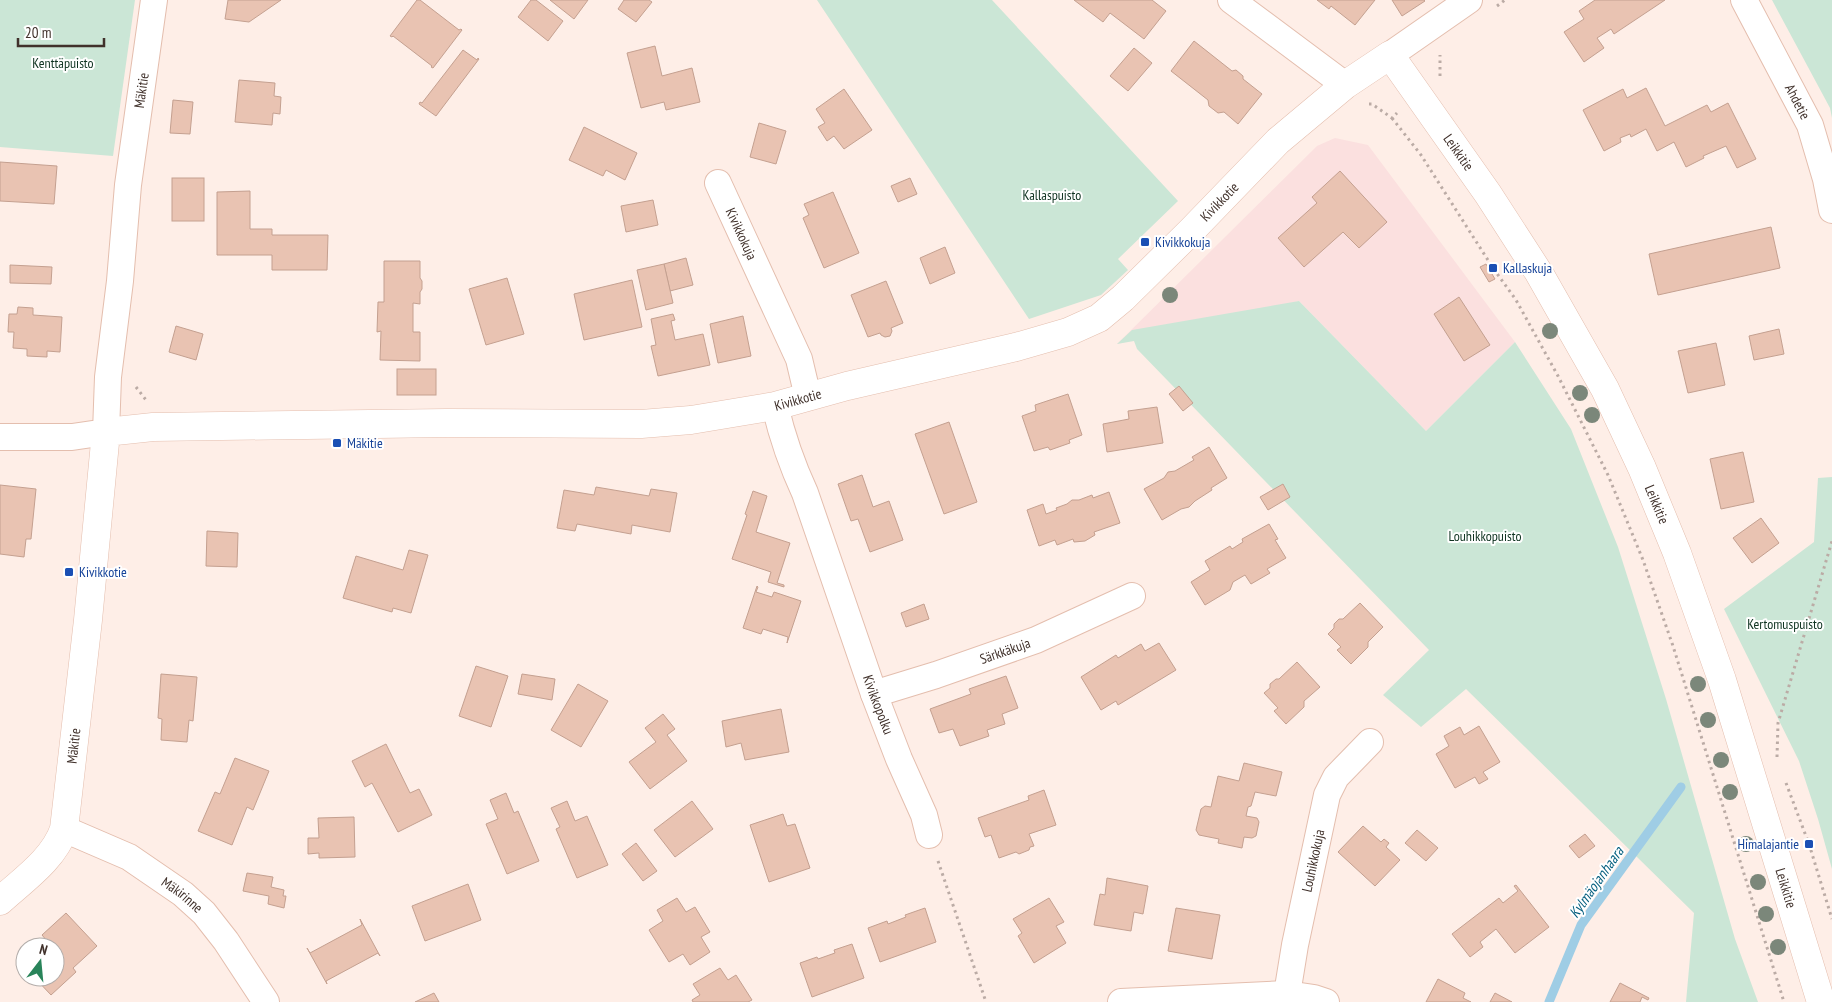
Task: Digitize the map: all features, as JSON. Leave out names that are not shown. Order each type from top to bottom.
[{"type":"street","name":"Mäkitie","points":[[0,901],[44,861],[61,838],[64,829],[88,620],[106,432],[108,377],[120,281],[128,185],[154,0]]},
{"type":"street","points":[[1231,0],[1346,85]]},
{"type":"street","name":"Ahdetie","points":[[1744,0],[1810,125],[1826,179],[1832,210]]},
{"type":"street","name":"Kivikkotie","points":[[0,437],[72,437],[153,427],[447,423],[641,424],[691,420],[775,406],[1016,347],[1068,332],[1099,318],[1123,298],[1278,141],[1346,85],[1390,55],[1479,6]]},
{"type":"street","name":"Leikkitie","points":[[1390,55],[1515,234],[1605,389],[1642,468],[1677,553],[1707,636],[1750,768],[1821,1002]]},
{"type":"street","name":"Kivikkokuja","points":[[718,183],[799,358],[808,397]]},
{"type":"street","name":"Kivikkopolku","points":[[775,406],[782,434],[805,493],[874,694],[899,759],[924,815],[929,835]]},
{"type":"street","name":"Särkkäkuja","points":[[874,694],[936,675],[1036,640],[1132,596]]},
{"type":"street","name":"Louhikkokuja","points":[[1287,994],[1295,945],[1327,795],[1336,776],[1370,742]]},
{"type":"street","name":"Mäkirinne","points":[[64,829],[129,857],[182,894],[204,913],[226,940],[266,1002]]},
{"type":"street","points":[[1122,1002],[1287,994],[1314,998],[1326,1002]]},
{"type":"path","points":[[1479,6],[1505,0]]},
{"type":"path","points":[[1392,118],[1417,96],[1440,81],[1440,56],[1445,48]]},
{"type":"path","points":[[1366,104],[1372,104],[1392,118],[1421,155],[1492,268],[1516,300],[1558,376],[1608,475],[1643,560],[1673,646],[1784,1002]]},
{"type":"path","points":[[1750,768],[1777,758],[1778,723],[1832,541]]},
{"type":"path","points":[[1784,776],[1809,844],[1832,919]]},
{"type":"path","points":[[929,835],[986,1002]]},
{"type":"shaded area","points":[[1335,138],[1368,145],[1515,342],[1426,431],[1299,301],[1117,344],[1317,146]]},
{"type":"green space","name":"Kenttäpuisto","points":[[0,0],[135,0],[113,156],[0,147]]},
{"type":"green space","name":"Kallaspuisto","points":[[817,0],[992,0],[1178,201],[1118,259],[1128,270],[1101,295],[1029,319]]},
{"type":"green space","points":[[1772,0],[1832,0],[1832,118],[1830,108]]},
{"type":"green space","name":"Louhikkopuisto","points":[[1299,301],[1426,431],[1515,342],[1571,429],[1618,547],[1666,699],[1735,939],[1758,1002],[1686,1002],[1694,913],[1466,689],[1421,727],[1383,695],[1429,650],[1137,349],[1134,341],[1117,344],[1132,330]]},
{"type":"green space","name":"Kertomuspuisto","points":[[1832,477],[1832,869],[1799,761],[1724,609],[1814,542],[1818,478]]},
{"type":"building","points":[[228,0],[281,0],[249,22],[225,19]]},
{"type":"building","points":[[417,0],[420,0],[459,30],[462,30],[433,68],[393,36],[390,36]]},
{"type":"building","points":[[531,0],[536,0],[563,21],[548,41],[518,17]]},
{"type":"building","points":[[550,0],[588,0],[574,19]]},
{"type":"building","points":[[624,0],[649,0],[652,2],[636,22],[618,9]]},
{"type":"building","points":[[1074,0],[1152,0],[1166,11],[1144,39],[1110,13],[1103,22]]},
{"type":"building","points":[[1317,0],[1375,0],[1355,25],[1331,6],[1329,9]]},
{"type":"building","points":[[1392,0],[1424,0],[1425,1],[1402,16]]},
{"type":"building","points":[[1595,0],[1665,0],[1614,34],[1611,29],[1597,38],[1604,48],[1584,62],[1564,32],[1584,19],[1579,11]]},
{"type":"building","points":[[1194,41],[1232,71],[1236,70],[1243,76],[1243,79],[1262,94],[1238,124],[1224,112],[1218,113],[1209,106],[1208,100],[1171,71]]},
{"type":"building","points":[[655,46],[662,76],[692,68],[700,102],[666,110],[664,102],[641,108],[627,53]]},
{"type":"building","points":[[1134,48],[1152,63],[1128,91],[1110,76]]},
{"type":"building","points":[[463,50],[477,60],[479,59],[436,116],[419,104],[420,102],[422,103]]},
{"type":"building","points":[[239,80],[275,83],[274,96],[281,97],[280,114],[273,113],[272,125],[235,122]]},
{"type":"building","points":[[1646,88],[1665,126],[1707,105],[1711,112],[1728,103],[1756,159],[1737,168],[1726,146],[1703,156],[1704,158],[1686,167],[1674,142],[1657,151],[1646,129],[1631,137],[1630,134],[1620,138],[1621,142],[1604,151],[1583,110],[1623,89],[1627,98]]},
{"type":"building","points":[[844,89],[872,130],[844,149],[834,136],[827,141],[818,127],[825,123],[816,109]]},
{"type":"building","points":[[173,100],[193,102],[190,134],[170,133]]},
{"type":"building","points":[[759,123],[786,131],[776,164],[750,157]]},
{"type":"building","points":[[584,127],[637,153],[625,180],[606,170],[603,176],[569,160]]},
{"type":"building","points":[[0,162],[57,166],[54,204],[0,201]]},
{"type":"building","points":[[1340,171],[1387,222],[1359,248],[1343,232],[1304,267],[1278,238],[1317,203],[1312,197]]},
{"type":"building","points":[[172,178],[204,178],[204,221],[172,221]]},
{"type":"building","points":[[910,178],[917,194],[898,202],[891,186]]},
{"type":"building","points":[[250,191],[250,229],[272,229],[272,235],[328,235],[327,270],[272,270],[272,255],[217,255],[217,192]]},
{"type":"building","points":[[833,192],[859,253],[824,268],[803,218],[809,215],[804,204]]},
{"type":"building","points":[[653,200],[658,225],[626,232],[621,206]]},
{"type":"building","points":[[1771,227],[1780,268],[1658,295],[1649,254]]},
{"type":"building","points":[[945,247],[955,273],[930,284],[920,258]]},
{"type":"building","points":[[686,258],[693,285],[670,291],[664,264]]},
{"type":"building","points":[[384,261],[420,261],[422,289],[420,292],[420,304],[413,303],[413,332],[420,332],[420,361],[380,360],[381,331],[377,332],[378,302],[384,302]]},
{"type":"building","points":[[664,264],[673,303],[646,310],[637,270]]},
{"type":"building","points":[[1486,264],[1495,279],[1489,282],[1480,267]]},
{"type":"building","points":[[10,265],[52,267],[51,284],[10,283]]},
{"type":"building","points":[[507,278],[524,334],[486,345],[469,289]]},
{"type":"building","points":[[632,280],[642,327],[584,340],[574,294]]},
{"type":"building","points":[[886,281],[903,323],[891,328],[890,336],[885,337],[880,333],[868,337],[851,295]]},
{"type":"building","points":[[1459,297],[1490,345],[1464,361],[1434,314]]},
{"type":"building","points":[[18,307],[33,308],[33,315],[62,317],[60,352],[47,351],[47,357],[27,356],[27,349],[13,348],[14,332],[8,332],[9,314],[17,314]]},
{"type":"building","points":[[673,314],[675,320],[671,321],[675,340],[703,334],[710,365],[658,376],[651,346],[656,345],[651,319]]},
{"type":"building","points":[[743,316],[751,356],[718,363],[710,324]]},
{"type":"building","points":[[176,326],[203,334],[196,360],[169,352]]},
{"type":"building","points":[[1779,329],[1784,354],[1754,360],[1749,336]]},
{"type":"building","points":[[1716,343],[1725,385],[1688,393],[1678,351]]},
{"type":"building","points":[[397,369],[436,369],[436,395],[397,395]]},
{"type":"building","points":[[1179,386],[1193,403],[1183,411],[1169,394]]},
{"type":"building","points":[[1068,394],[1082,435],[1069,440],[1070,443],[1050,450],[1048,447],[1034,451],[1022,416],[1036,411],[1035,405]]},
{"type":"building","points":[[1157,407],[1163,443],[1107,452],[1103,424],[1129,419],[1128,411]]},
{"type":"building","points":[[949,422],[977,502],[944,514],[915,434]]},
{"type":"building","points":[[1209,447],[1227,478],[1211,488],[1212,490],[1189,507],[1181,509],[1162,520],[1144,489],[1164,478],[1168,472],[1175,471],[1194,460],[1192,457]]},
{"type":"building","points":[[1743,452],[1754,502],[1721,509],[1710,459]]},
{"type":"building","points":[[862,475],[873,507],[889,501],[903,540],[870,552],[858,519],[851,521],[838,484]]},
{"type":"building","points":[[1283,484],[1290,497],[1268,510],[1260,497]]},
{"type":"building","points":[[0,485],[36,489],[31,539],[26,539],[24,557],[0,554]]},
{"type":"building","points":[[596,487],[649,496],[651,489],[677,493],[670,532],[632,525],[631,534],[577,524],[575,531],[557,528],[564,490],[594,495]]},
{"type":"building","points":[[753,491],[767,496],[756,532],[790,543],[777,583],[784,585],[784,587],[768,582],[771,572],[732,559]]},
{"type":"building","points":[[1109,492],[1120,523],[1094,532],[1095,535],[1085,541],[1074,542],[1073,539],[1057,545],[1055,540],[1039,546],[1027,510],[1043,504],[1046,514],[1057,510],[1056,508],[1072,500],[1079,500],[1092,495],[1093,498]]},
{"type":"building","points":[[1761,518],[1779,543],[1752,563],[1733,538]]},
{"type":"building","points":[[1269,524],[1278,539],[1275,540],[1286,558],[1267,569],[1270,573],[1251,584],[1245,575],[1233,582],[1230,590],[1205,605],[1191,582],[1210,570],[1205,561],[1230,546],[1232,549],[1243,542],[1242,539]]},
{"type":"building","points":[[207,531],[238,533],[237,567],[206,566]]},
{"type":"building","points":[[409,550],[428,555],[411,613],[393,608],[392,612],[343,598],[356,556],[403,570]]},
{"type":"building","points":[[757,586],[756,592],[772,597],[774,592],[801,601],[787,643],[788,637],[763,629],[761,634],[743,628]]},
{"type":"building","points":[[1360,603],[1383,627],[1368,642],[1368,647],[1351,664],[1337,650],[1341,647],[1328,634],[1339,619],[1343,619]]},
{"type":"building","points":[[924,604],[929,619],[906,627],[901,613]]},
{"type":"building","points":[[1159,643],[1176,670],[1118,705],[1116,701],[1101,710],[1081,677],[1116,655],[1118,658],[1141,644],[1145,651]]},
{"type":"building","points":[[1297,662],[1320,687],[1304,701],[1304,707],[1286,724],[1274,711],[1278,708],[1264,693],[1270,688],[1270,684],[1279,679]]},
{"type":"building","points":[[476,666],[508,676],[491,727],[459,716]]},
{"type":"building","points":[[161,674],[197,677],[193,721],[189,720],[187,742],[161,740],[162,719],[158,718]]},
{"type":"building","points":[[522,674],[555,679],[552,700],[518,694]]},
{"type":"building","points":[[1006,676],[1018,708],[1002,714],[1005,724],[987,730],[989,736],[960,746],[953,729],[939,733],[930,709],[971,694],[969,689]]},
{"type":"building","points":[[578,684],[608,701],[581,747],[551,730]]},
{"type":"building","points":[[781,709],[789,752],[745,760],[741,743],[726,747],[722,721]]},
{"type":"building","points":[[663,714],[675,729],[667,735],[687,761],[650,789],[629,762],[656,742],[645,728]]},
{"type":"building","points":[[1479,726],[1500,762],[1483,772],[1488,779],[1479,784],[1475,777],[1455,788],[1436,754],[1449,746],[1444,736],[1460,727],[1464,735]]},
{"type":"building","points":[[386,744],[410,793],[419,789],[432,815],[398,832],[372,783],[365,787],[352,761]]},
{"type":"building","points":[[235,758],[269,771],[253,810],[247,807],[232,845],[198,831],[215,792],[220,794]]},
{"type":"building","points":[[1244,763],[1282,772],[1276,796],[1255,792],[1246,816],[1257,818],[1259,822],[1256,836],[1252,838],[1244,837],[1242,848],[1218,843],[1219,839],[1199,835],[1196,830],[1201,809],[1205,806],[1211,807],[1218,776],[1239,781]]},
{"type":"building","points":[[1044,790],[1056,825],[1029,834],[1034,846],[1030,847],[1029,850],[999,858],[991,835],[985,837],[978,818],[1029,800],[1028,796]]},
{"type":"building","points":[[506,793],[514,813],[518,811],[539,861],[507,874],[486,824],[498,819],[490,800]]},
{"type":"building","points":[[567,801],[575,821],[587,816],[608,865],[577,878],[556,829],[560,827],[551,808]]},
{"type":"building","points":[[692,801],[713,829],[675,857],[654,830]]},
{"type":"building","points":[[783,814],[787,826],[795,824],[810,868],[769,882],[750,825]]},
{"type":"building","points":[[354,817],[355,857],[319,858],[319,853],[308,854],[308,838],[319,838],[318,818]]},
{"type":"building","points":[[1363,826],[1381,842],[1384,839],[1389,843],[1386,847],[1400,860],[1375,886],[1338,852]]},
{"type":"building","points":[[1417,830],[1438,848],[1426,861],[1405,843]]},
{"type":"building","points":[[1585,834],[1595,846],[1579,858],[1569,846]]},
{"type":"building","points":[[636,843],[657,871],[643,881],[622,854]]},
{"type":"building","points":[[247,873],[273,877],[271,887],[284,890],[283,896],[286,896],[284,908],[268,904],[269,896],[243,891]]},
{"type":"building","points":[[1107,878],[1148,886],[1143,914],[1134,912],[1131,931],[1094,925],[1100,894],[1105,895]]},
{"type":"building","points":[[468,884],[481,920],[425,941],[412,906]]},
{"type":"building","points":[[1516,885],[1549,927],[1515,953],[1496,929],[1480,942],[1483,947],[1470,957],[1452,934],[1499,898],[1503,903],[1518,891],[1514,886]]},
{"type":"building","points":[[677,898],[686,912],[695,907],[710,932],[701,937],[710,952],[690,965],[683,954],[669,962],[649,930],[663,921],[657,910]]},
{"type":"building","points":[[1049,898],[1064,922],[1056,926],[1066,943],[1034,963],[1018,936],[1022,933],[1013,919]]},
{"type":"building","points":[[925,908],[936,942],[880,962],[868,928],[887,921],[888,924],[906,917],[905,915]]},
{"type":"building","points":[[1176,908],[1220,915],[1212,959],[1168,951]]},
{"type":"building","points":[[66,913],[97,946],[73,968],[76,972],[65,982],[65,937],[44,937],[42,935]]},
{"type":"building","points":[[360,919],[380,956],[378,953],[326,981],[327,984],[307,948],[310,953],[362,925]]},
{"type":"building","points":[[852,944],[864,978],[812,997],[800,963],[835,953],[834,950]]},
{"type":"building","points":[[720,968],[728,980],[736,975],[752,1000],[748,1002],[693,1002],[692,1000],[700,995],[693,984]]},
{"type":"building","points":[[1438,979],[1465,993],[1463,998],[1471,1002],[1426,1002]]},
{"type":"building","points":[[1620,983],[1649,998],[1648,1000],[1642,997],[1640,1002],[1610,1002]]},
{"type":"building","points":[[43,987],[60,987],[51,995]]},
{"type":"building","points":[[434,993],[439,1002],[415,1002]]},
{"type":"building","points":[[1495,993],[1512,1002],[1490,1002]]},
{"type":"waterway","name":"Kylmäojanhaara","points":[[1549,1002],[1581,925],[1681,787]]},
{"type":"place","name":"Kivikkokuja","points":[[1145,242]]},
{"type":"place","name":"Kallaskuja","points":[[1493,268]]},
{"type":"place","name":"Mäkitie","points":[[337,443]]},
{"type":"place","name":"Kivikkotie","points":[[69,572]]},
{"type":"place","name":"Himalajantie","points":[[1809,844]]}]
